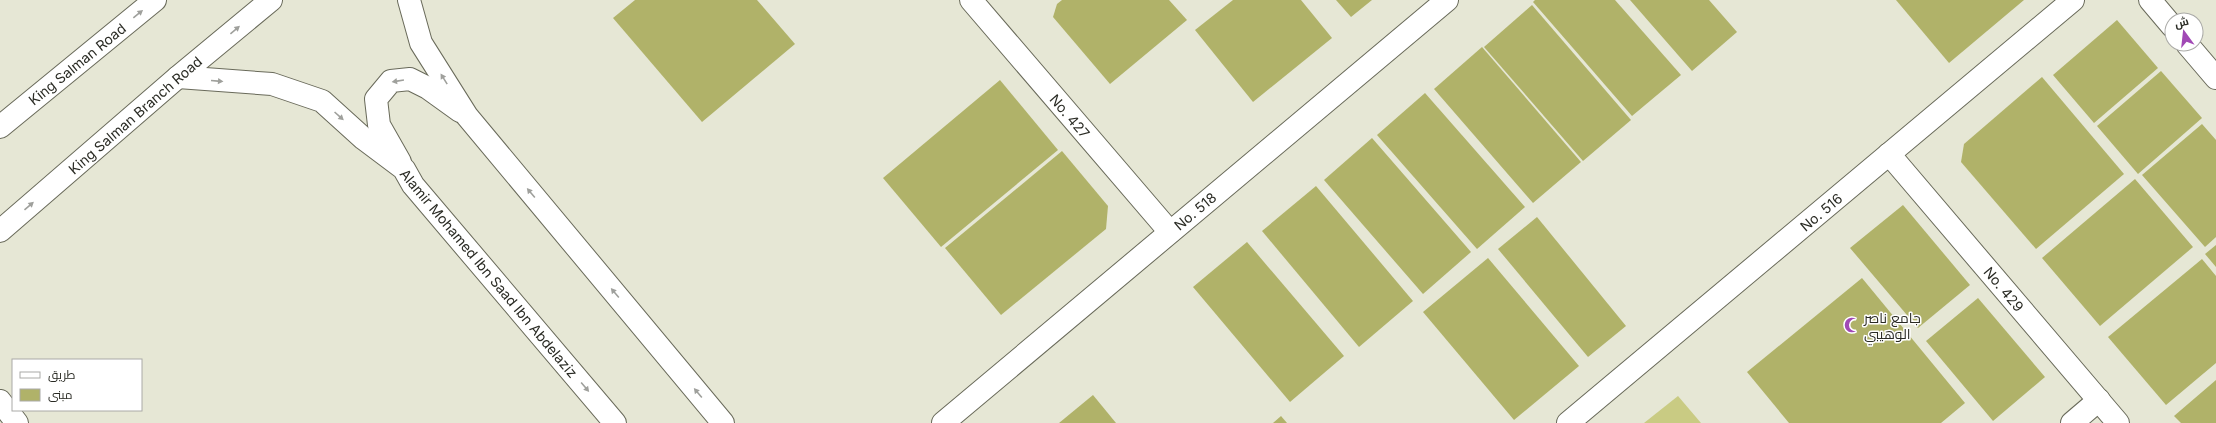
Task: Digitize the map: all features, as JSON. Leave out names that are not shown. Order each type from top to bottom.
[{"type":"main road","name":"King Salman Road","points":[[0,127],[155,0]]},
{"type":"main road","name":"King Salman Branch Road","points":[[0,232],[178,77],[271,0]]},
{"type":"main road","points":[[409,0],[422,43],[467,116],[723,423]]},
{"type":"main road","name":"No. 427","points":[[971,0],[1170,232]]},
{"type":"main road","name":"No. 518","points":[[943,423],[1447,0]]},
{"type":"main road","name":"No. 516","points":[[1568,423],[2074,0]]},
{"type":"main road","points":[[2150,0],[2164,17]]},
{"type":"main road","points":[[2194,52],[2216,78]]},
{"type":"main road","name":"Alamir Mohamed Ibn Saad Ibn Abdelaziz","points":[[178,77],[272,84],[322,102],[364,139],[404,169],[413,185],[615,423]]},
{"type":"main road","points":[[404,169],[379,125],[376,99],[391,81],[410,79],[428,88],[467,116]]},
{"type":"main road","name":"No. 429","points":[[1889,154],[2118,423]]},
{"type":"main road","points":[[2072,423],[2099,400]]},
{"type":"main road","points":[[0,402],[17,423]]},
{"type":"green space","points":[[1678,396],[1701,423],[1644,423]]},
{"type":"building","points":[[635,0],[757,0],[795,44],[702,122],[613,18]]},
{"type":"building","points":[[1062,0],[1169,0],[1187,20],[1110,84],[1053,17],[1057,4]]},
{"type":"building","points":[[1233,0],[1301,0],[1332,38],[1253,102],[1195,30]]},
{"type":"building","points":[[1336,0],[1372,0],[1351,17]]},
{"type":"building","points":[[1535,0],[1615,0],[1681,75],[1632,116],[1533,2]]},
{"type":"building","points":[[1630,0],[1709,0],[1737,32],[1692,71]]},
{"type":"building","points":[[1896,0],[2024,0],[1949,63]]},
{"type":"building","points":[[1532,5],[1631,120],[1583,161],[1484,47]]},
{"type":"building","points":[[2117,20],[2158,68],[2094,123],[2053,75]]},
{"type":"building","points":[[1482,47],[1581,162],[1533,203],[1434,89]]},
{"type":"building","points":[[2161,71],[2202,118],[2138,174],[2097,126]]},
{"type":"building","points":[[2042,77],[2124,174],[2036,249],[1961,162],[1964,144]]},
{"type":"building","points":[[1000,80],[1058,150],[941,247],[883,178]]},
{"type":"building","points":[[1425,93],[1525,207],[1477,249],[1377,135]]},
{"type":"building","points":[[2202,124],[2216,140],[2216,237],[2205,247],[2142,175]]},
{"type":"building","points":[[1372,138],[1471,252],[1423,294],[1324,180]]},
{"type":"building","points":[[1062,151],[1108,206],[1106,229],[1001,315],[945,248]]},
{"type":"building","points":[[2135,179],[2193,247],[2100,326],[2042,258]]},
{"type":"building","points":[[1316,186],[1413,301],[1359,347],[1262,231]]},
{"type":"building","points":[[1903,205],[1970,285],[1918,328],[1850,248]]},
{"type":"building","points":[[1537,217],[1626,326],[1588,357],[1498,249]]},
{"type":"building","points":[[1247,242],[1344,356],[1290,402],[1193,287]]},
{"type":"building","points":[[2216,245],[2216,267],[2205,254]]},
{"type":"building","points":[[1488,258],[1579,366],[1514,420],[1423,312]]},
{"type":"building","points":[[2202,259],[2216,276],[2216,363],[2166,405],[2108,337]]},
{"type":"building","name":"جامع ناصر الوهيبي","points":[[1862,278],[1965,403],[1941,423],[1789,423],[1747,372]]},
{"type":"building","points":[[1978,298],[2045,377],[1993,421],[1926,341]]},
{"type":"building","points":[[2216,380],[2216,423],[2181,423],[2174,416]]},
{"type":"building","points":[[1093,395],[1116,423],[1059,423]]},
{"type":"building","points":[[1281,416],[1287,423],[1273,423]]},
{"type":"place","name":"جامع ناصر الوهيبي","points":[[1852,325]]}]
